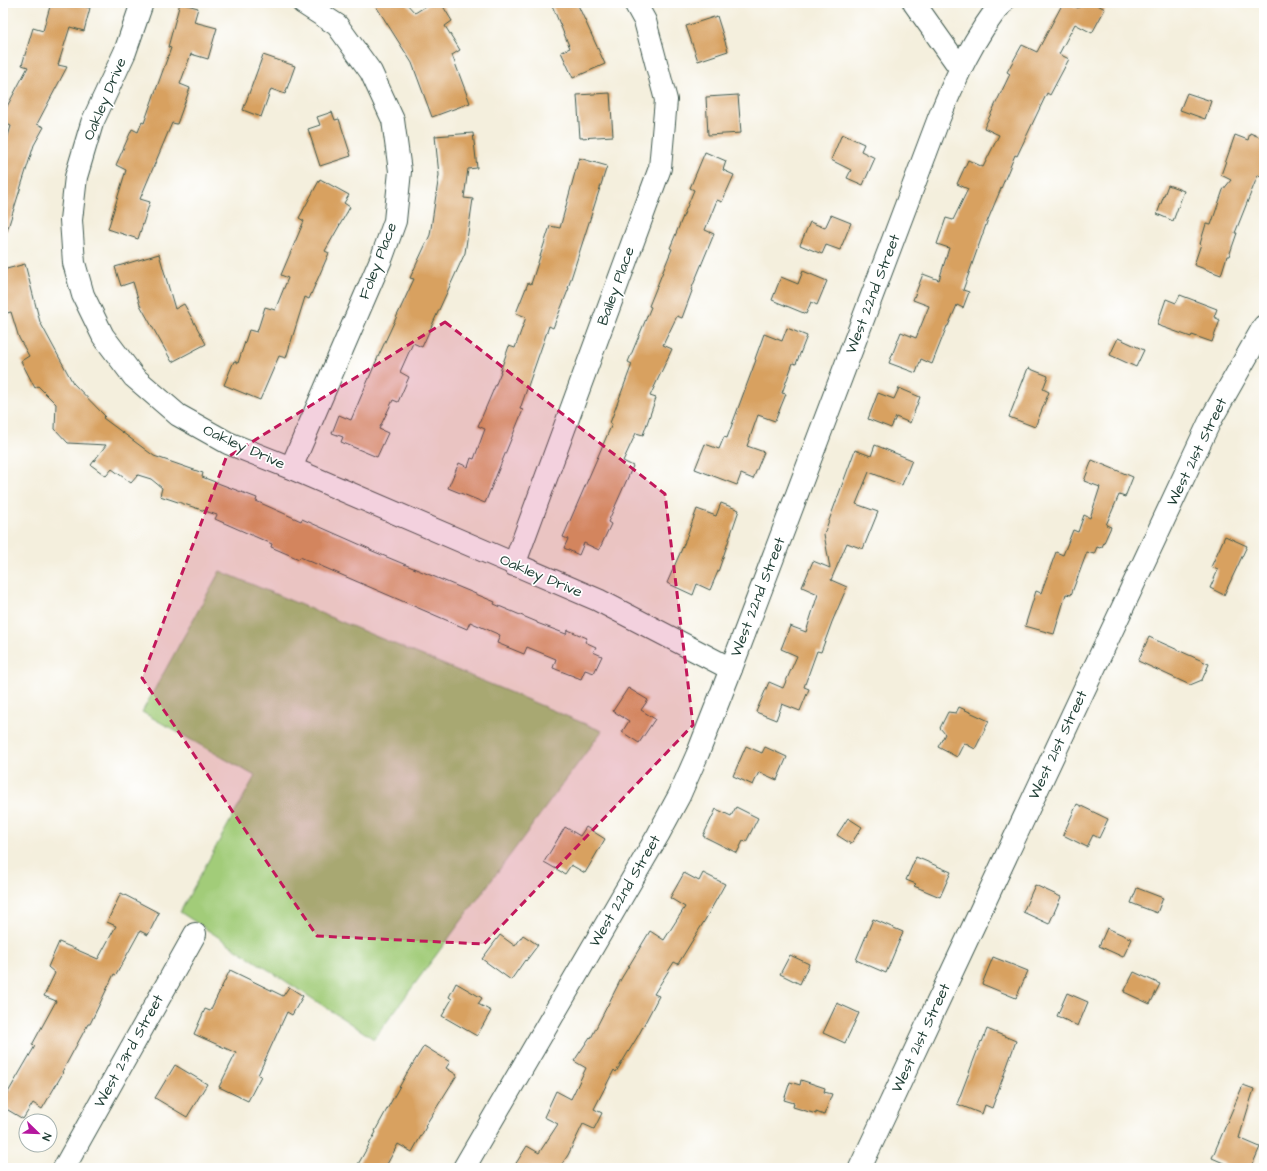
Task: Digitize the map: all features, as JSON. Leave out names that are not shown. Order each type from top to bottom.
[{"type":"street","name":"Oakley Drive","points":[[142,3],[125,52],[92,123],[76,177],[71,220],[74,262],[83,295],[103,336],[134,377],[178,416],[228,443],[291,468],[598,600],[731,669]]},
{"type":"street","name":"Foley Place","points":[[291,468],[382,257],[395,221],[400,171],[393,120],[371,72],[337,25],[303,3]]},
{"type":"street","name":"Bailey Place","points":[[514,565],[660,168],[666,100],[645,21],[635,3]]},
{"type":"street","points":[[914,3],[960,68]]},
{"type":"street","name":"West 22nd Street","points":[[464,1168],[658,835],[679,796],[698,753],[731,669],[939,118],[960,68],[991,16],[1002,3]]},
{"type":"street","name":"West 21st Street","points":[[860,1168],[1210,421],[1264,326]]},
{"type":"street","name":"West 23rd Street","points":[[64,1168],[195,934]]},
{"type":"highlighted area","points":[[445,322],[665,494],[693,725],[484,944],[317,936],[142,678],[226,458]]},
{"type":"green space","points":[[220,571],[602,731],[374,1039],[180,912],[255,776],[142,712]]},
{"type":"building","points":[[51,3],[87,3],[86,7],[90,8],[84,31],[70,27],[58,65],[67,67],[37,124],[44,127],[34,145],[7,231],[3,230],[3,153],[11,126],[3,122],[3,114],[28,67],[22,65],[33,28],[43,31]]},
{"type":"building","points":[[180,3],[198,8],[194,22],[217,28],[208,59],[191,54],[180,84],[190,88],[177,124],[172,123],[140,199],[150,202],[138,239],[108,229],[126,170],[116,165],[132,129],[138,132],[142,122],[144,123],[171,48],[168,47]]},
{"type":"building","points":[[374,3],[406,3],[415,13],[431,3],[441,3],[452,21],[445,26],[460,50],[452,55],[470,103],[432,117],[412,63]]},
{"type":"building","points":[[551,3],[577,3],[605,64],[573,78],[561,52],[570,48]]},
{"type":"building","points":[[1063,3],[1067,3],[1078,8],[1083,3],[1094,3],[1105,9],[1092,33],[1075,24],[1059,54],[1069,59],[1050,95],[1047,93],[1017,156],[1015,155],[987,222],[963,290],[969,292],[963,308],[957,305],[932,364],[921,359],[916,373],[889,363],[901,332],[916,338],[929,306],[913,300],[923,274],[939,280],[949,248],[937,244],[946,218],[953,220],[968,189],[957,184],[968,160],[983,167],[999,135],[984,128],[1010,74],[1007,72],[1022,45],[1037,52]]},
{"type":"building","points":[[717,16],[728,51],[698,61],[686,26]]},
{"type":"building","points":[[263,55],[295,66],[285,94],[271,89],[261,117],[243,110]]},
{"type":"building","points":[[610,93],[613,136],[580,138],[577,95]]},
{"type":"building","points":[[1187,93],[1211,101],[1205,119],[1180,110]]},
{"type":"building","points":[[738,95],[741,133],[708,135],[706,97]]},
{"type":"building","points":[[332,112],[335,120],[339,119],[351,156],[320,166],[308,129],[320,125],[317,117]]},
{"type":"building","points":[[473,133],[477,168],[468,169],[464,198],[473,199],[465,253],[422,347],[413,343],[400,372],[409,377],[398,402],[393,400],[379,429],[388,433],[377,457],[341,442],[343,437],[332,433],[339,415],[351,420],[414,279],[410,278],[430,235],[439,175],[435,136]]},
{"type":"building","points":[[1250,133],[1264,139],[1264,177],[1258,175],[1235,233],[1237,233],[1221,275],[1194,265],[1206,224],[1211,225],[1223,190],[1231,180],[1221,175],[1235,135],[1248,140]]},
{"type":"building","points":[[842,134],[864,144],[861,151],[875,158],[863,185],[847,178],[851,170],[831,160]]},
{"type":"building","points":[[705,152],[726,161],[723,170],[734,175],[722,202],[717,200],[705,230],[714,234],[691,290],[692,291],[682,318],[677,316],[663,345],[672,349],[650,396],[656,398],[643,435],[636,433],[623,461],[633,466],[608,522],[611,524],[599,550],[584,543],[579,555],[564,548],[568,539],[563,537],[612,424],[610,423],[632,364],[628,362],[651,307],[649,306],[672,249],[670,248],[694,190],[690,188]]},
{"type":"building","points":[[579,158],[607,166],[569,288],[553,328],[549,326],[520,409],[523,410],[485,503],[448,488],[459,463],[468,467],[471,458],[474,459],[485,429],[478,426],[501,372],[509,346],[515,348],[526,317],[516,313],[528,283],[531,284],[550,226],[560,228]]},
{"type":"building","points":[[320,179],[349,195],[344,203],[350,207],[325,251],[329,253],[309,299],[305,297],[286,358],[279,356],[260,400],[224,385],[234,361],[238,363],[249,330],[257,332],[265,307],[275,310],[288,278],[281,275],[304,221],[299,218]]},
{"type":"building","points":[[1168,185],[1184,191],[1173,221],[1157,214]]},
{"type":"building","points":[[831,215],[851,223],[840,250],[826,245],[822,254],[800,245],[810,222],[825,228]]},
{"type":"building","points":[[159,254],[175,309],[184,304],[206,344],[172,362],[140,305],[133,282],[121,286],[115,267]]},
{"type":"building","points":[[25,264],[40,322],[73,383],[105,416],[103,418],[154,456],[203,473],[202,477],[257,498],[256,501],[301,521],[302,519],[370,550],[495,602],[494,604],[537,623],[566,634],[568,630],[587,638],[585,642],[596,647],[593,652],[602,656],[594,673],[585,670],[581,679],[553,668],[556,659],[527,647],[524,654],[497,643],[500,635],[470,622],[467,629],[300,557],[299,559],[271,547],[272,544],[215,519],[217,515],[160,496],[162,488],[151,479],[138,475],[131,483],[112,469],[106,476],[91,465],[106,445],[68,443],[55,429],[56,404],[38,386],[35,388],[21,361],[29,356],[19,338],[11,312],[3,314],[3,270]]},
{"type":"building","points":[[803,271],[827,281],[817,305],[811,302],[806,314],[772,300],[781,277],[798,284]]},
{"type":"building","points":[[1180,295],[1217,309],[1214,317],[1220,320],[1212,342],[1192,335],[1191,337],[1157,325],[1166,299],[1176,303]]},
{"type":"building","points":[[787,328],[807,336],[796,364],[793,363],[782,393],[786,394],[775,421],[758,415],[747,446],[764,452],[753,479],[741,474],[737,485],[695,469],[705,444],[719,449],[724,437],[727,438],[764,334],[782,341]]},
{"type":"building","points":[[1118,338],[1144,350],[1136,367],[1110,355]]},
{"type":"building","points":[[1028,368],[1048,376],[1043,389],[1049,392],[1035,427],[1009,417]]},
{"type":"building","points":[[899,388],[920,397],[910,423],[896,417],[891,428],[868,419],[878,393],[894,399]]},
{"type":"building","points":[[875,445],[912,460],[902,485],[869,472],[856,504],[878,512],[863,549],[847,543],[831,580],[847,587],[821,652],[817,651],[804,687],[809,689],[800,711],[782,704],[776,720],[756,712],[769,682],[783,688],[797,656],[781,649],[790,626],[806,632],[818,594],[802,587],[813,561],[830,568],[824,534],[855,450],[871,456]]},
{"type":"building","points":[[1092,460],[1133,477],[1125,497],[1119,495],[1106,525],[1111,527],[1102,547],[1097,547],[1094,554],[1087,552],[1071,595],[1066,594],[1054,634],[1025,626],[1036,591],[1041,593],[1056,552],[1063,555],[1073,530],[1078,532],[1084,515],[1090,518],[1100,487],[1084,481]]},
{"type":"building","points":[[721,503],[739,510],[719,569],[710,590],[697,584],[693,595],[667,583],[697,509],[716,516]]},
{"type":"building","points":[[1225,536],[1247,546],[1224,595],[1210,588],[1218,570],[1211,567]]},
{"type":"building","points":[[1149,637],[1209,664],[1202,680],[1190,685],[1138,661]]},
{"type":"building","points":[[628,688],[648,700],[641,710],[655,719],[639,743],[622,732],[629,721],[613,711]]},
{"type":"building","points":[[959,707],[989,721],[975,749],[964,743],[957,757],[938,747],[945,734],[940,728],[948,712],[956,713]]},
{"type":"building","points":[[746,746],[762,753],[765,747],[787,757],[777,780],[759,772],[753,785],[733,776]]},
{"type":"building","points":[[1077,804],[1108,819],[1099,838],[1093,835],[1087,847],[1063,835]]},
{"type":"building","points":[[736,807],[758,818],[746,842],[743,841],[737,853],[703,836],[716,809],[731,816]]},
{"type":"building","points":[[848,818],[862,827],[851,844],[837,835]]},
{"type":"building","points":[[565,827],[580,836],[586,827],[605,839],[585,873],[571,865],[565,874],[544,862]]},
{"type":"building","points":[[916,857],[951,872],[940,897],[914,886],[916,884],[906,880]]},
{"type":"building","points":[[684,873],[699,881],[703,873],[725,884],[678,964],[674,962],[654,994],[659,996],[638,1036],[616,1072],[614,1070],[594,1109],[602,1113],[594,1129],[583,1124],[568,1155],[560,1167],[562,1168],[513,1168],[527,1146],[539,1153],[558,1124],[544,1117],[556,1091],[571,1099],[586,1068],[574,1061],[590,1037],[591,1038],[621,979],[650,931],[664,940],[685,907],[670,898]]},
{"type":"building","points":[[1035,885],[1061,897],[1049,924],[1023,912]]},
{"type":"building","points":[[1137,888],[1163,898],[1157,913],[1131,903]]},
{"type":"building","points":[[121,893],[159,913],[148,935],[140,931],[116,975],[114,974],[90,1024],[88,1024],[62,1072],[63,1073],[42,1109],[33,1103],[27,1113],[18,1113],[18,1116],[3,1107],[3,1101],[35,1046],[32,1045],[56,1001],[44,996],[55,973],[48,967],[59,942],[98,959],[116,926],[107,922]]},
{"type":"building","points":[[873,919],[903,932],[886,973],[856,960]]},
{"type":"building","points":[[1107,928],[1132,939],[1123,957],[1099,946]]},
{"type":"building","points":[[500,935],[515,946],[523,935],[538,945],[511,980],[482,959]]},
{"type":"building","points":[[790,955],[809,964],[800,984],[780,974]]},
{"type":"building","points":[[993,957],[1028,971],[1016,998],[982,984]]},
{"type":"building","points":[[230,970],[283,996],[289,987],[303,996],[292,1015],[287,1012],[258,1075],[261,1076],[248,1101],[219,1087],[236,1053],[194,1034],[205,1009],[210,1011]]},
{"type":"building","points":[[1134,972],[1160,984],[1150,1004],[1124,992]]},
{"type":"building","points":[[456,983],[482,998],[478,1004],[491,1011],[477,1036],[442,1016],[452,999],[449,997]]},
{"type":"building","points":[[1067,993],[1088,1002],[1078,1026],[1057,1016]]},
{"type":"building","points":[[837,1003],[859,1013],[845,1043],[823,1033]]},
{"type":"building","points":[[987,1029],[1016,1041],[992,1108],[985,1105],[982,1114],[957,1104]]},
{"type":"building","points":[[424,1046],[450,1062],[446,1068],[457,1075],[425,1126],[426,1127],[412,1152],[398,1144],[385,1168],[356,1168],[407,1073]]},
{"type":"building","points":[[175,1065],[207,1084],[187,1117],[155,1098]]},
{"type":"building","points":[[801,1080],[825,1088],[824,1092],[832,1094],[824,1115],[793,1107],[794,1103],[784,1100],[790,1082],[800,1085]]},
{"type":"building","points":[[1243,1085],[1254,1089],[1239,1138],[1260,1147],[1251,1168],[1235,1168],[1212,1158]]}]
